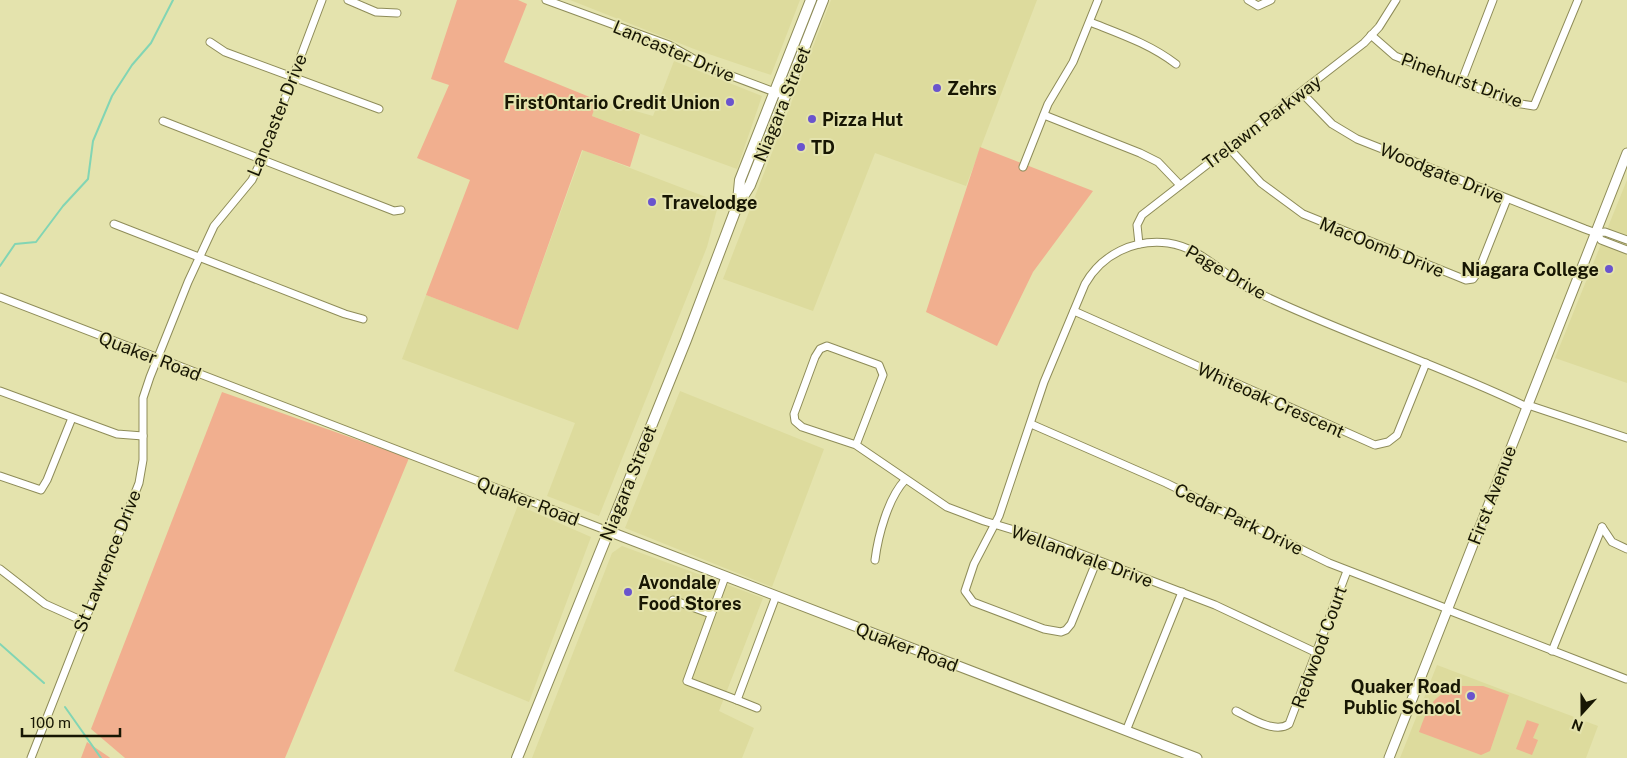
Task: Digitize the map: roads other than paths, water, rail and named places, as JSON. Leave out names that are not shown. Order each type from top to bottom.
[{"type":"main road","name":"Niagara Street","points":[[737,206],[740,180],[811,0]]},
{"type":"main road","name":"Niagara Street","points":[[516,758],[683,348],[737,206],[750,185],[823,0]]},
{"type":"street","name":"Lancaster Drive","points":[[157,359],[198,257],[214,226],[252,180],[262,159],[322,0]]},
{"type":"street","points":[[348,0],[376,12],[397,14]]},
{"type":"street","name":"Lancaster Drive","points":[[546,0],[669,45],[708,67],[785,96]]},
{"type":"street","points":[[1023,167],[1044,115],[1073,62],[1098,0]]},
{"type":"street","points":[[1248,0],[1258,6],[1271,0]]},
{"type":"street","name":"Trelawn Parkway","points":[[1139,244],[1137,229],[1142,215],[1302,92],[1371,35],[1396,0]]},
{"type":"street","points":[[1461,83],[1493,0]]},
{"type":"street","name":"Pinehurst Drive","points":[[1371,35],[1395,56],[1515,103],[1534,106],[1578,0]]},
{"type":"street","points":[[1090,22],[1133,39],[1163,54],[1176,64]]},
{"type":"street","points":[[210,42],[225,52],[379,109]]},
{"type":"street","name":"Woodgate Drive","points":[[1302,92],[1332,124],[1348,134],[1596,233]]},
{"type":"street","points":[[1044,115],[1158,162],[1180,185]]},
{"type":"street","points":[[164,121],[394,211],[401,210]]},
{"type":"street","name":"MacOomb Drive","points":[[1229,148],[1261,183],[1303,214],[1466,280],[1473,279],[1478,272],[1507,198]]},
{"type":"street","name":"First Avenue","points":[[1390,758],[1627,153]]},
{"type":"street","points":[[114,224],[345,314],[363,319]]},
{"type":"street","points":[[1627,240],[1605,232],[1596,233],[1601,240],[1627,250]]},
{"type":"street","name":"Page Drive","points":[[1096,560],[1071,624],[1061,632],[1044,629],[973,602],[966,594],[965,586],[969,574],[994,524],[1031,424],[1044,382],[1085,284],[1098,267],[1118,252],[1139,244],[1166,243],[1188,249],[1251,290],[1476,382],[1528,406],[1627,438]]},
{"type":"street","name":"Quaker Road","points":[[0,297],[1198,758]]},
{"type":"street","name":"Whiteoak Crescent","points":[[1074,311],[1375,445],[1388,442],[1397,435],[1426,363]]},
{"type":"street","name":"Wellandvale Drive","points":[[856,446],[883,375],[879,365],[827,346],[820,349],[815,357],[794,414],[796,421],[802,427],[856,446],[947,507],[1038,537],[1231,611],[1317,653]]},
{"type":"street","name":"St Lawrence Drive","points":[[31,758],[139,483],[143,460],[143,398],[157,359]]},
{"type":"street","points":[[0,391],[117,434],[143,436]]},
{"type":"street","points":[[0,476],[41,490],[72,418]]},
{"type":"street","name":"Cedar Park Drive","points":[[1031,424],[1166,483],[1348,571],[1626,680]]},
{"type":"street","points":[[874,560],[880,534],[899,486],[905,480]]},
{"type":"street","points":[[1552,651],[1602,527],[1612,542],[1627,549]]},
{"type":"street","points":[[0,569],[45,604],[84,621]]},
{"type":"street","name":"Redwood Court","points":[[1236,711],[1272,727],[1287,726],[1294,716],[1348,571]]},
{"type":"street","points":[[725,577],[687,681],[757,708]]},
{"type":"street","points":[[1126,731],[1182,592]]},
{"type":"street","points":[[737,700],[776,596]]},
{"type":"street","points":[[672,600],[711,614]]},
{"type":"waterway","points":[[0,266],[15,244],[36,242],[63,206],[88,179],[93,141],[112,96],[132,65],[151,43],[173,0]]},
{"type":"waterway","points":[[0,644],[44,683]]},
{"type":"waterway","points":[[65,707],[101,758]]},
{"type":"place","name":"Zehrs","points":[[937,88]]},
{"type":"place","name":"FirstOntario Credit Union","points":[[730,102]]},
{"type":"place","name":"Pizza Hut","points":[[812,119]]},
{"type":"place","name":"TD","points":[[801,147]]},
{"type":"place","name":"Travelodge","points":[[652,202]]},
{"type":"place","name":"Niagara College","points":[[1609,269]]},
{"type":"place","name":"Avondale Food Stores","points":[[628,592]]},
{"type":"place","name":"Quaker Road Public School","points":[[1471,696]]}]
